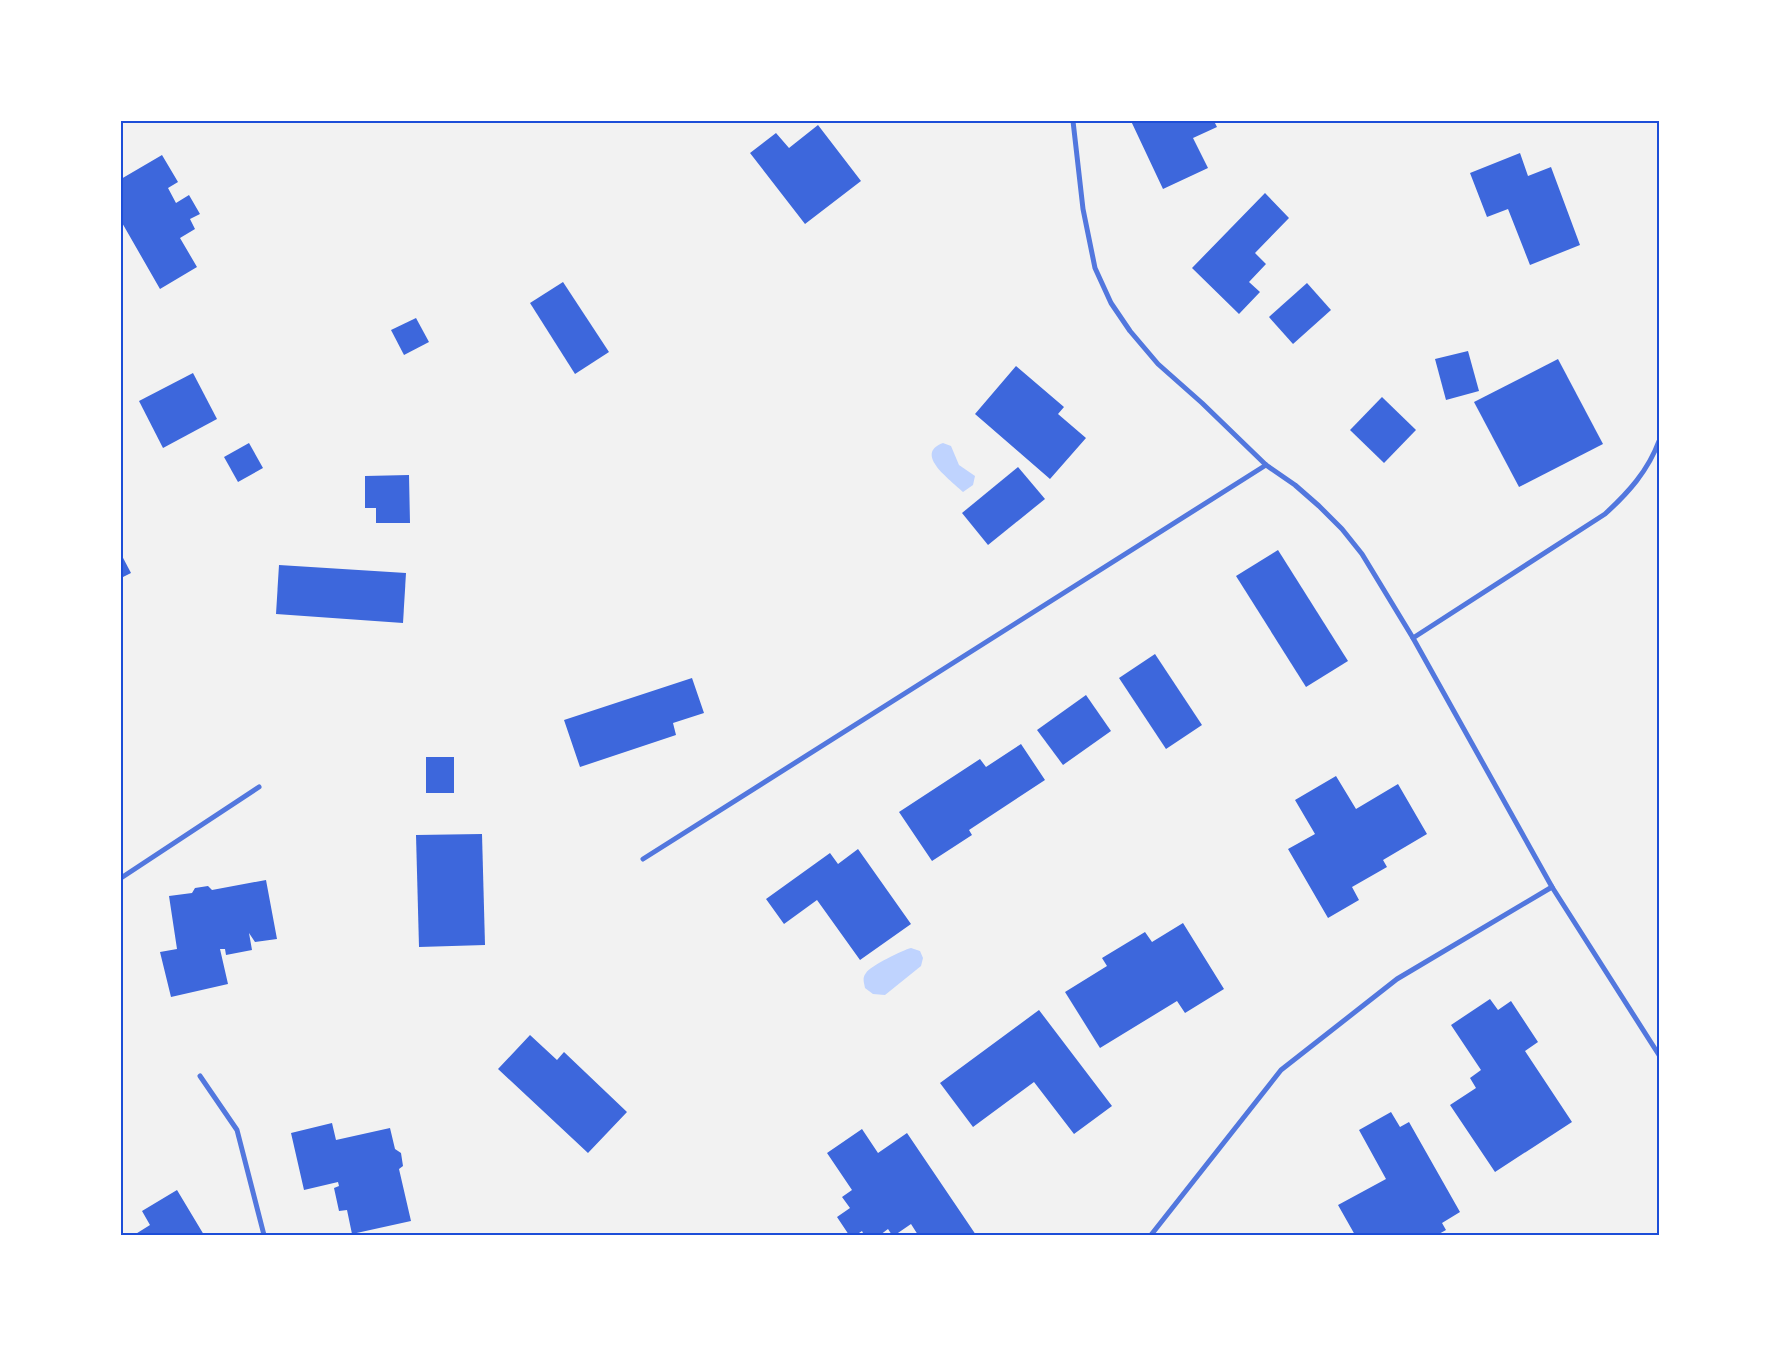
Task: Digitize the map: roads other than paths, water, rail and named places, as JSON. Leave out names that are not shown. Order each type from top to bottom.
[{"type":"street","points":[[1073,121],[1082,209],[1095,268],[1111,303],[1130,331],[1158,364],[1202,403],[1266,465],[1295,485],[1319,506],[1342,529],[1362,554],[1413,638],[1552,887],[1659,1055]]},
{"type":"street","points":[[1413,638],[1605,514],[1626,494],[1644,470],[1659,441]]},
{"type":"street","points":[[643,859],[1266,465]]},
{"type":"street","points":[[121,878],[259,788]]},
{"type":"street","points":[[1151,1235],[1281,1070],[1397,978],[1552,887]]},
{"type":"street","points":[[200,1076],[237,1130],[264,1235]]},
{"type":"water","points":[[943,443],[951,446],[959,465],[975,476],[973,485],[963,492],[943,474],[933,460],[932,454],[935,448]]},
{"type":"water","points":[[911,948],[920,951],[923,958],[921,966],[885,995],[873,994],[865,988],[864,977],[869,970]]}]
